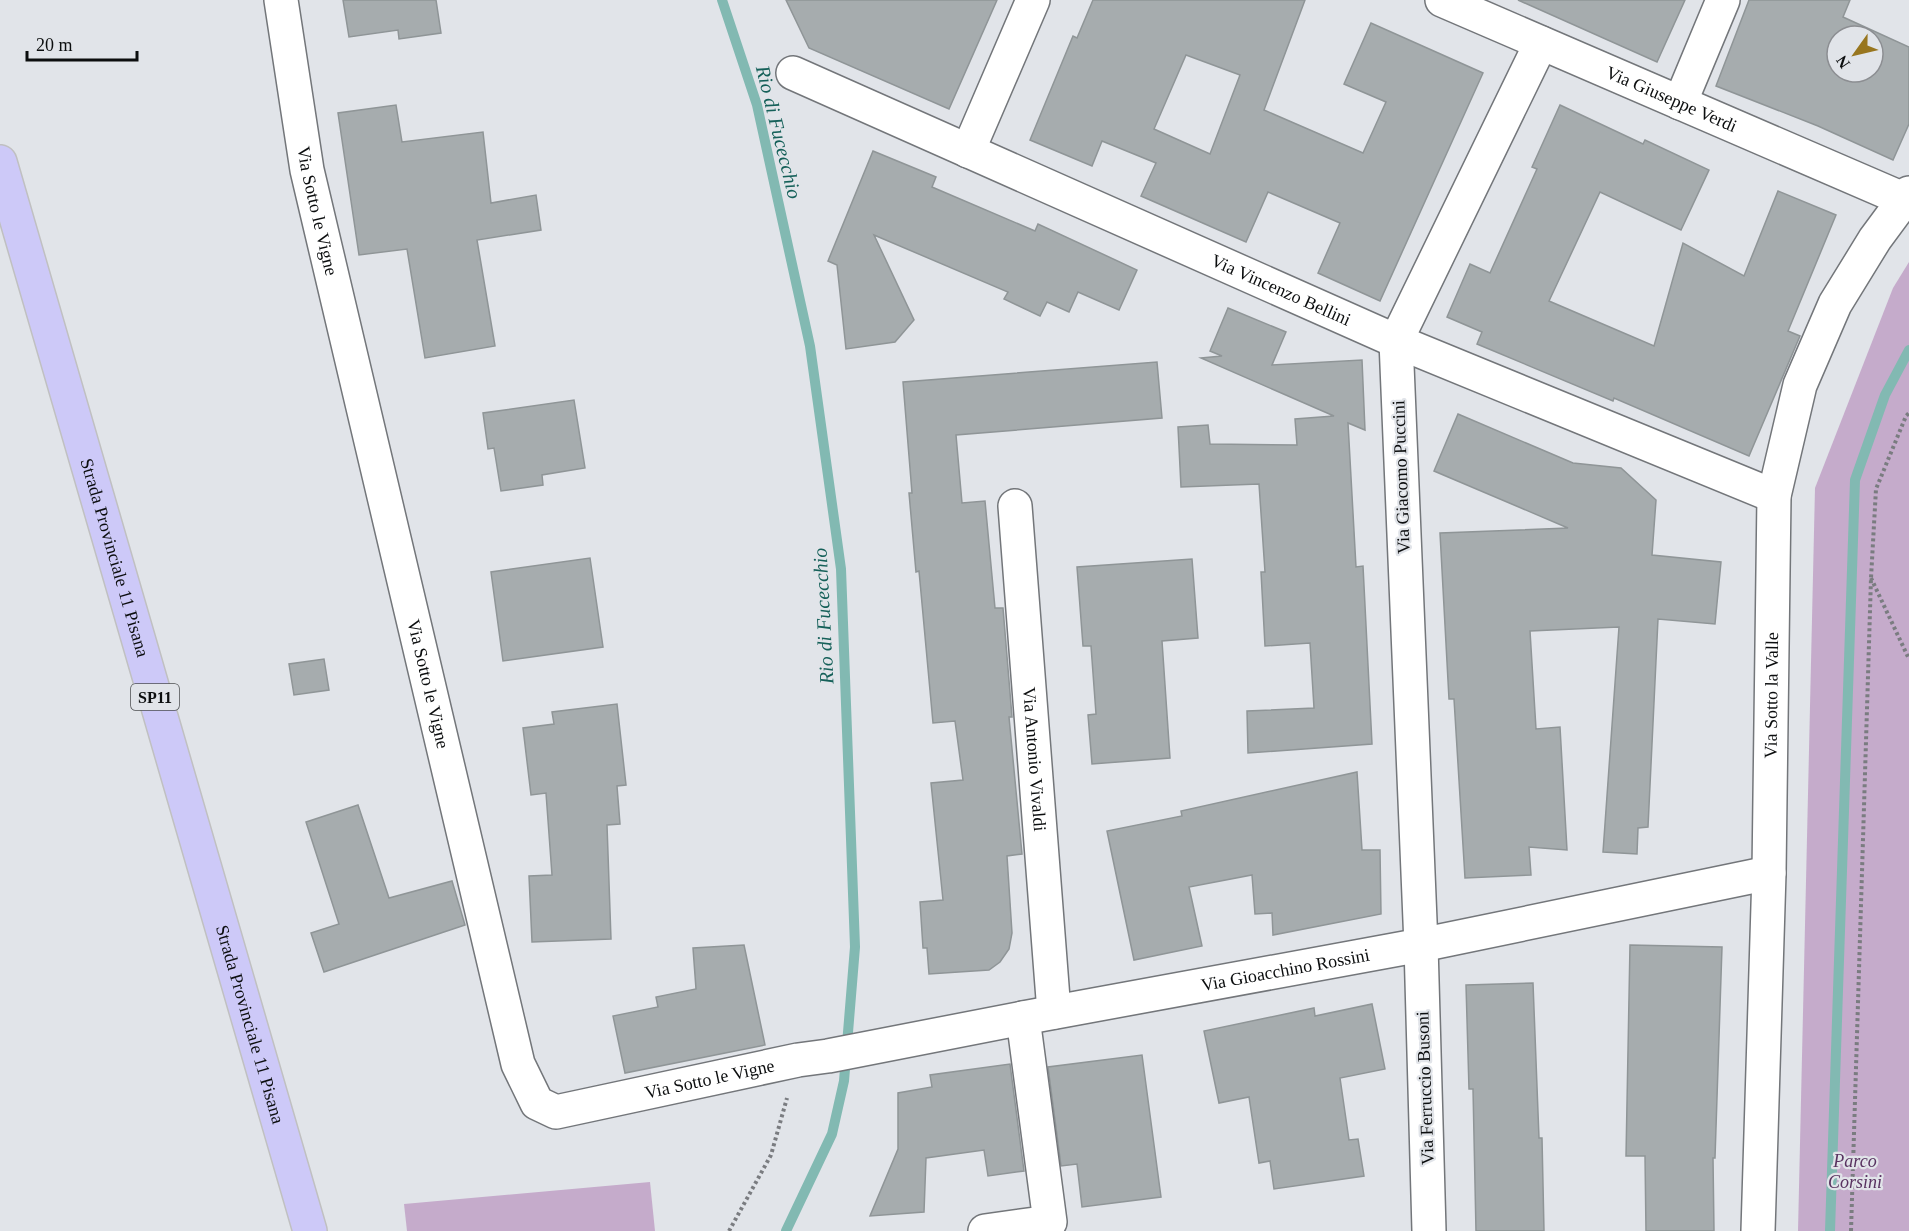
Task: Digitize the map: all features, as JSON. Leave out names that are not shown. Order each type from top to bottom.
[{"type":"main road","name":"Strada Provinciale 11 Pisana","points":[[0,162],[310,1231]]},
{"type":"street","name":"Via Sotto le Vigne","points":[[282,0],[307,170],[518,1064],[537,1103],[556,1112],[813,1058]]},
{"type":"street","points":[[968,151],[1033,0]]},
{"type":"street","name":"Via Giuseppe Verdi","points":[[1442,0],[1680,103],[1906,196]]},
{"type":"street","points":[[1680,103],[1723,0]]},
{"type":"street","name":"Via Giacomo Puccini","points":[[1421,945],[1396,341],[1541,43]]},
{"type":"street","name":"Via Vincenzo Bellini","points":[[793,73],[1396,341],[1774,496]]},
{"type":"street","name":"Via Sotto la Valle","points":[[1758,1231],[1769,873],[1774,496],[1800,385],[1830,314],[1869,248],[1906,196]]},
{"type":"street","name":"Via Antonio Vivaldi","points":[[1016,506],[1050,1222],[1035,1228]]},
{"type":"street","name":"Via Gioacchino Rossini","points":[[813,1058],[1421,945],[1769,873]]},
{"type":"street","name":"Via Ferruccio Busoni","points":[[1421,945],[1429,1231]]},
{"type":"street","points":[[985,1231],[1035,1228]]},
{"type":"path","points":[[1851,1231],[1871,578],[1876,489],[1909,413]]},
{"type":"path","points":[[1871,578],[1909,659]]},
{"type":"path","points":[[729,1231],[771,1155],[813,1058]]},
{"type":"green space","name":"Parco Corsini","points":[[1909,262],[1909,1231],[1798,1231],[1815,488],[1893,288]]},
{"type":"green space","points":[[650,1182],[655,1231],[407,1231],[404,1204]]},
{"type":"building","points":[[343,0],[436,0],[441,33],[399,39],[398,30],[349,37]]},
{"type":"building","points":[[786,0],[997,0],[949,109],[809,48]]},
{"type":"building","points":[[1093,0],[1305,0],[1264,110],[1363,153],[1386,102],[1344,84],[1371,23],[1483,73],[1380,301],[1318,273],[1340,223],[1268,192],[1246,242],[1141,196],[1156,163],[1102,141],[1092,166],[1030,140],[1073,36],[1077,38]],"holes":[[[1186,55],[1240,75],[1210,154],[1154,129]]]},
{"type":"building","points":[[1518,0],[1685,0],[1657,62]]},
{"type":"building","points":[[1749,0],[1850,0],[1843,17],[1858,24],[1825,24],[1825,84],[1885,84],[1885,36],[1909,47],[1909,124],[1893,160],[1818,126],[1716,86]]},
{"type":"building","points":[[396,105],[402,142],[483,132],[491,203],[536,195],[541,230],[477,240],[495,346],[425,358],[407,249],[359,255],[338,113]]},
{"type":"building","points":[[1560,105],[1643,144],[1645,140],[1709,170],[1681,230],[1600,192],[1549,301],[1654,346],[1683,243],[1744,276],[1778,191],[1836,215],[1788,331],[1800,336],[1749,456],[1614,398],[1613,401],[1477,344],[1482,332],[1447,317],[1470,264],[1490,273],[1537,169],[1532,167]]},
{"type":"building","points":[[873,151],[936,177],[932,187],[1035,231],[1038,224],[1137,270],[1119,310],[1078,292],[1069,312],[1047,302],[1040,316],[1004,299],[1008,292],[874,235],[914,320],[895,342],[846,349],[837,265],[828,261]]},
{"type":"building","points":[[1228,308],[1286,332],[1272,365],[1362,360],[1365,430],[1348,423],[1356,567],[1363,566],[1372,744],[1248,753],[1247,711],[1314,708],[1310,643],[1265,646],[1261,572],[1265,572],[1259,484],[1181,487],[1178,427],[1208,425],[1210,444],[1297,445],[1295,419],[1334,416],[1201,358],[1222,356],[1210,351]]},
{"type":"building","points":[[1157,362],[1162,418],[956,435],[962,503],[985,501],[995,608],[1003,608],[1012,717],[1009,717],[1022,854],[1007,856],[1012,933],[1009,949],[1000,962],[989,970],[929,974],[927,948],[923,948],[920,902],[943,900],[931,783],[963,780],[955,721],[933,723],[919,571],[916,572],[909,493],[912,493],[903,382]]},
{"type":"building","points":[[574,400],[585,468],[542,475],[543,485],[501,491],[494,448],[488,449],[483,413]]},
{"type":"building","points":[[1458,414],[1573,463],[1621,468],[1656,500],[1652,555],[1721,562],[1715,624],[1658,619],[1648,827],[1638,828],[1637,854],[1603,852],[1619,627],[1530,631],[1536,729],[1560,727],[1567,850],[1529,847],[1531,875],[1465,878],[1454,699],[1449,699],[1440,533],[1568,528],[1434,471]]},
{"type":"building","points":[[590,558],[603,647],[503,661],[491,572]]},
{"type":"building","points":[[1192,559],[1198,638],[1162,641],[1170,758],[1092,764],[1088,715],[1096,714],[1091,646],[1083,646],[1077,567]]},
{"type":"building","points":[[324,659],[329,690],[294,695],[289,664]]},
{"type":"building","points":[[617,704],[626,785],[617,786],[620,824],[607,825],[611,939],[532,942],[529,876],[552,875],[546,793],[531,795],[523,728],[554,724],[552,712]]},
{"type":"building","points":[[1357,772],[1362,850],[1380,850],[1381,914],[1273,935],[1272,913],[1255,914],[1252,875],[1189,887],[1202,946],[1134,960],[1107,831],[1182,816],[1181,811]]},
{"type":"building","points":[[358,805],[389,898],[452,881],[465,925],[324,972],[311,933],[339,924],[306,822]]},
{"type":"building","points":[[744,945],[765,1045],[625,1073],[613,1016],[658,1007],[656,997],[696,989],[693,948]]},
{"type":"building","points":[[1630,945],[1722,947],[1715,1158],[1713,1158],[1714,1231],[1646,1231],[1645,1156],[1626,1156]]},
{"type":"building","points":[[1533,983],[1539,1138],[1542,1138],[1544,1231],[1476,1231],[1473,1089],[1469,1089],[1466,985]]},
{"type":"building","points":[[1372,1004],[1385,1069],[1340,1078],[1349,1140],[1358,1139],[1364,1176],[1274,1189],[1270,1161],[1259,1163],[1249,1097],[1219,1103],[1204,1031],[1314,1008],[1315,1016]]},
{"type":"building","points":[[1142,1055],[1161,1197],[1082,1207],[1077,1164],[1061,1166],[1048,1067]]},
{"type":"building","points":[[1010,1064],[1024,1171],[988,1176],[984,1150],[926,1158],[924,1212],[870,1216],[898,1149],[898,1093],[932,1087],[930,1075]]},
{"type":"waterway","name":"Rio di Fucecchio","points":[[722,0],[757,105],[810,346],[841,569],[855,947],[844,1081],[832,1134],[786,1231]]},
{"type":"waterway","points":[[1830,1231],[1855,480],[1885,395],[1909,350]]}]
